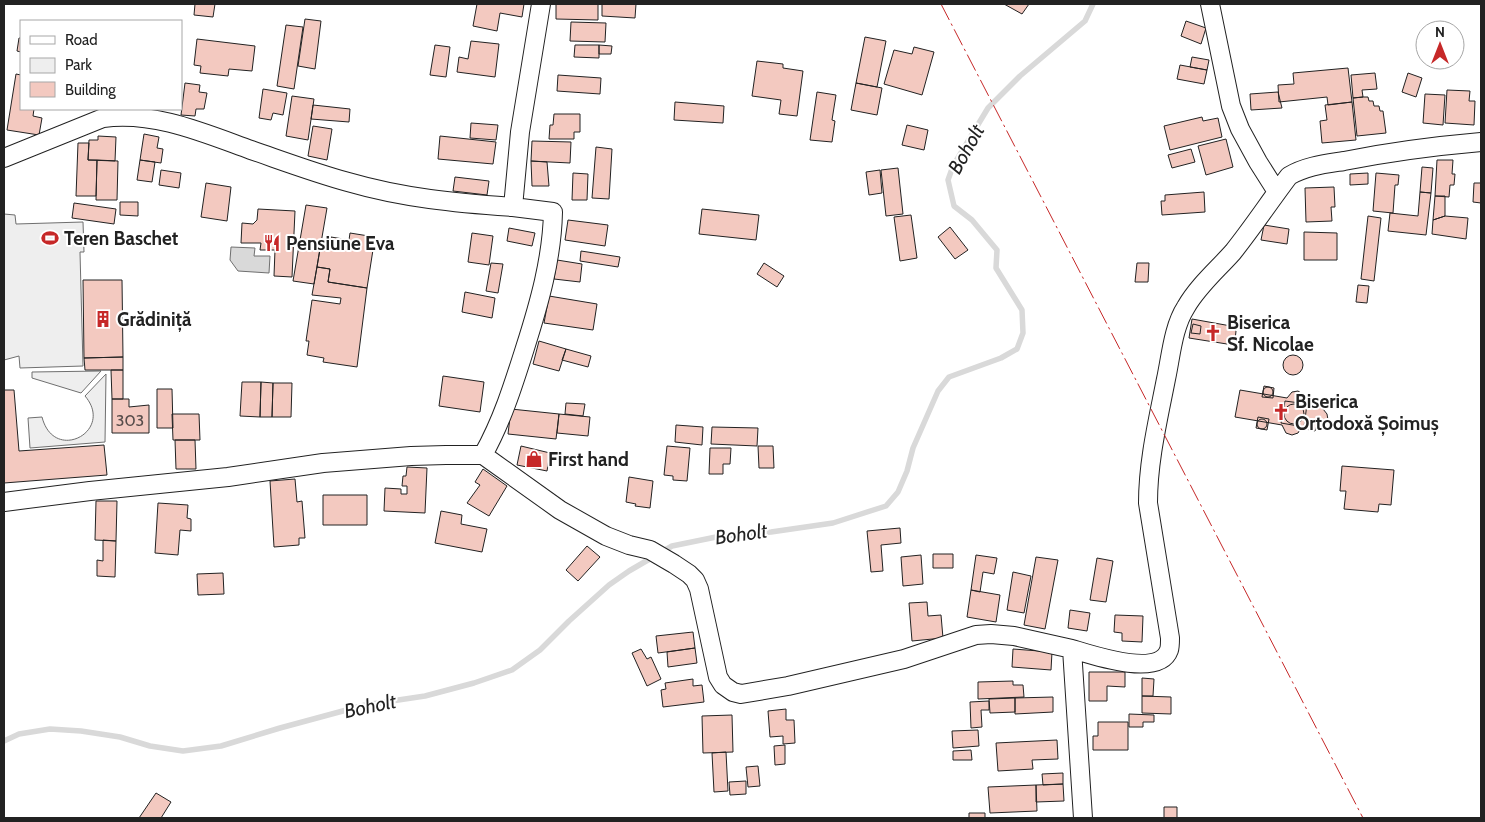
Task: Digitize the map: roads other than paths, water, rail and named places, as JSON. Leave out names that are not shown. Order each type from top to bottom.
[{"type":"street","points":[[513,207],[520,132],[540,4]]},
{"type":"street","points":[[1210,4],[1232,106],[1240,129],[1277,192]]},
{"type":"street","points":[[4,158],[103,118],[119,116],[140,117],[207,134],[300,168],[388,193],[424,199],[552,212],[552,234],[547,268],[534,319],[497,430],[483,456]]},
{"type":"street","points":[[4,502],[228,477],[323,463],[446,454],[483,456],[554,505],[606,536],[629,545],[650,550],[689,574],[699,588],[718,677],[723,685],[732,692],[741,694],[788,686],[904,659],[976,636],[991,634],[1014,636],[1107,659],[1144,665],[1154,663],[1161,659],[1168,651],[1170,638],[1148,503],[1149,463],[1173,346],[1179,323],[1186,307],[1200,287],[1226,260],[1253,227],[1289,176],[1310,167],[1425,148],[1481,142]]},
{"type":"street","points":[[1072,649],[1083,818]]},
{"type":"waterway","name":"Boholt","points":[[4,741],[19,734],[50,729],[81,731],[120,737],[150,746],[183,751],[221,746],[365,705],[425,696],[474,683],[512,670],[540,650],[609,585],[672,546],[721,536],[771,532],[833,523],[886,506],[898,492],[907,471],[913,448],[938,391],[949,377],[1001,358],[1017,349],[1023,333],[1022,310],[996,268],[997,250],[972,220],[954,206],[948,180],[953,166],[988,108],[1020,76],[1085,21],[1093,4]]},
{"type":"place","name":"Teren Baschet","points":[[50,238]]},
{"type":"place","name":"Pensiune Eva","points":[[272,243]]},
{"type":"place","name":"Grădiniță","points":[[103,319]]},
{"type":"place","name":"Biserica Sf. Nicolae","points":[[1213,333]]},
{"type":"place","name":"Biserica Ortodoxă Șoimuș","points":[[1281,412]]},
{"type":"place","name":"First hand","points":[[534,459]]}]
